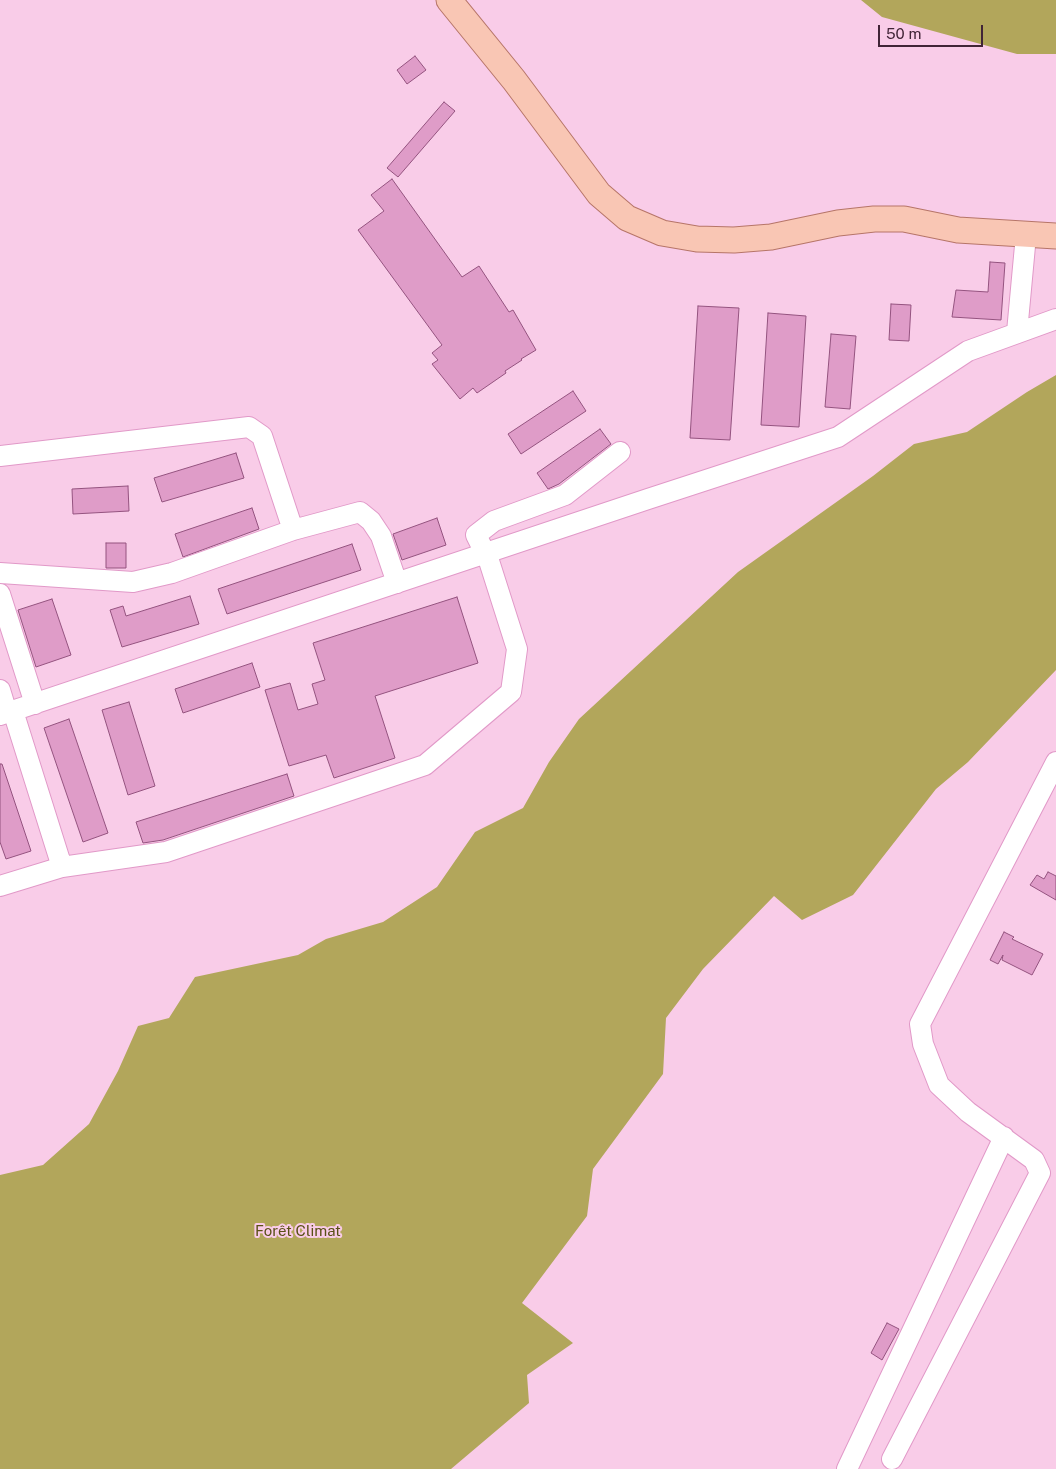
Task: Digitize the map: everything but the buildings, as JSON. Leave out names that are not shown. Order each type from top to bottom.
[{"type":"main road","points":[[449,0],[514,80],[599,194],[627,218],[662,233],[696,239],[734,240],[772,237],[838,223],[874,219],[904,219],[958,230],[1026,236],[1056,236]]},
{"type":"street","points":[[1017,332],[1026,236]]},
{"type":"street","points":[[7,713],[838,437],[968,351],[1056,319]]},
{"type":"street","points":[[0,456],[248,427],[262,436],[293,530]]},
{"type":"street","points":[[0,886],[62,867],[166,852],[425,764],[511,692],[517,649],[485,554],[476,535],[494,521],[565,495],[620,452]]},
{"type":"street","points":[[0,573],[133,582],[172,572],[293,530],[360,512],[371,521],[381,536],[397,584]]},
{"type":"street","points":[[0,594],[34,704]]},
{"type":"street","points":[[0,690],[62,867]]},
{"type":"street","points":[[892,1459],[1040,1173],[1034,1160],[968,1112],[938,1085],[922,1044],[920,1024],[1056,762]]},
{"type":"street","points":[[847,1469],[1004,1137]]},
{"type":"green space","points":[[861,0],[1056,0],[1056,54],[1017,54],[882,17]]},
{"type":"green space","name":"Forêt Climat","points":[[1056,375],[1056,670],[968,762],[936,789],[853,895],[802,920],[774,896],[703,969],[666,1018],[663,1074],[593,1169],[587,1216],[522,1303],[573,1343],[527,1375],[529,1403],[451,1469],[0,1469],[0,1175],[43,1165],[89,1124],[118,1071],[138,1026],[169,1018],[195,977],[298,955],[326,939],[383,922],[437,887],[475,832],[523,808],[549,762],[579,719],[738,572],[873,476],[914,444],[967,432]]}]
